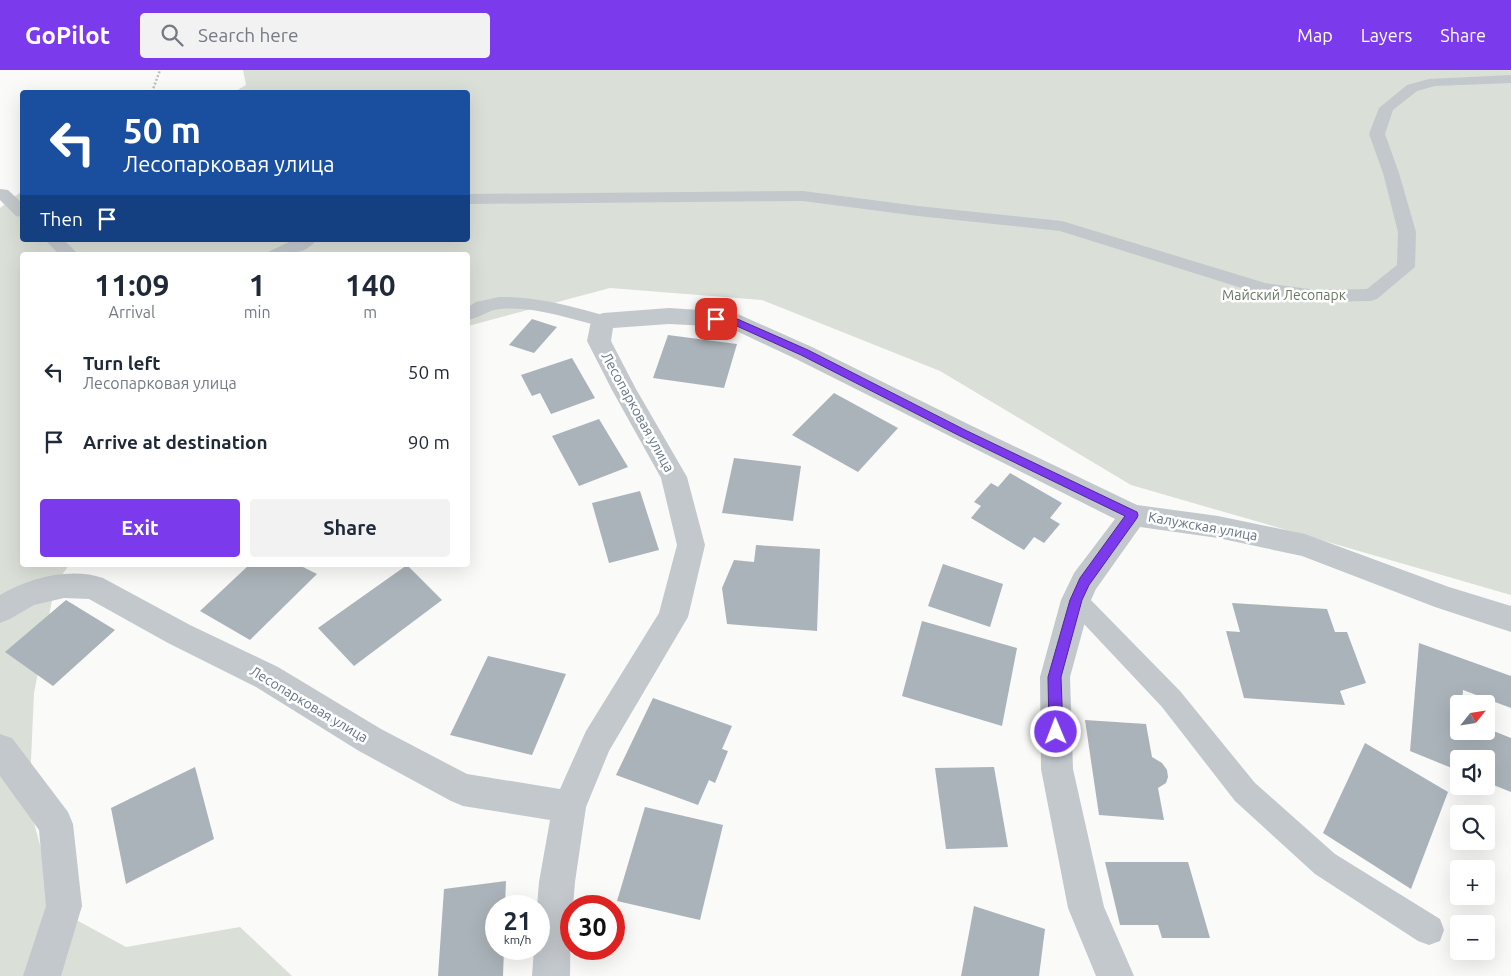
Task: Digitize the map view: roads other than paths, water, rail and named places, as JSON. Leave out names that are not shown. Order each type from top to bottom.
[{"type":"street","points":[[603,322],[669,316],[732,320],[804,352],[961,432],[1133,515]]},
{"type":"street","name":"Лесопарковая улица","points":[[552,976],[557,882],[569,807],[597,742],[673,618],[691,545],[674,477],[624,390],[599,341],[603,322]]},
{"type":"street","name":"Калужская улица","points":[[1115,976],[1086,908],[1057,769],[1055,677],[1076,600],[1084,582],[1133,515],[1218,527],[1304,545],[1445,598],[1511,619]]},
{"type":"street","name":"Лесопарковая улица","points":[[0,610],[27,594],[64,586],[93,587],[178,634],[267,676],[370,740],[463,790],[569,807]]},
{"type":"street","points":[[0,749],[56,824],[64,906],[42,976]]},
{"type":"lane","points":[[470,199],[804,196],[918,211],[1062,226],[1264,289],[1316,296],[1371,296],[1406,267],[1407,232],[1377,134],[1386,108],[1412,88],[1434,82],[1511,79]]},
{"type":"lane","points":[[2,193],[20,210]]},
{"type":"lane","points":[[56,242],[67,252]]},
{"type":"lane","points":[[282,252],[303,242]]},
{"type":"lane","points":[[470,313],[478,307],[516,302],[603,322]]},
{"type":"lane","points":[[1076,600],[1171,699],[1245,792],[1325,864],[1429,930]]},
{"type":"park label","name":"Майский Лесопарк","points":[[1284,295]]}]
